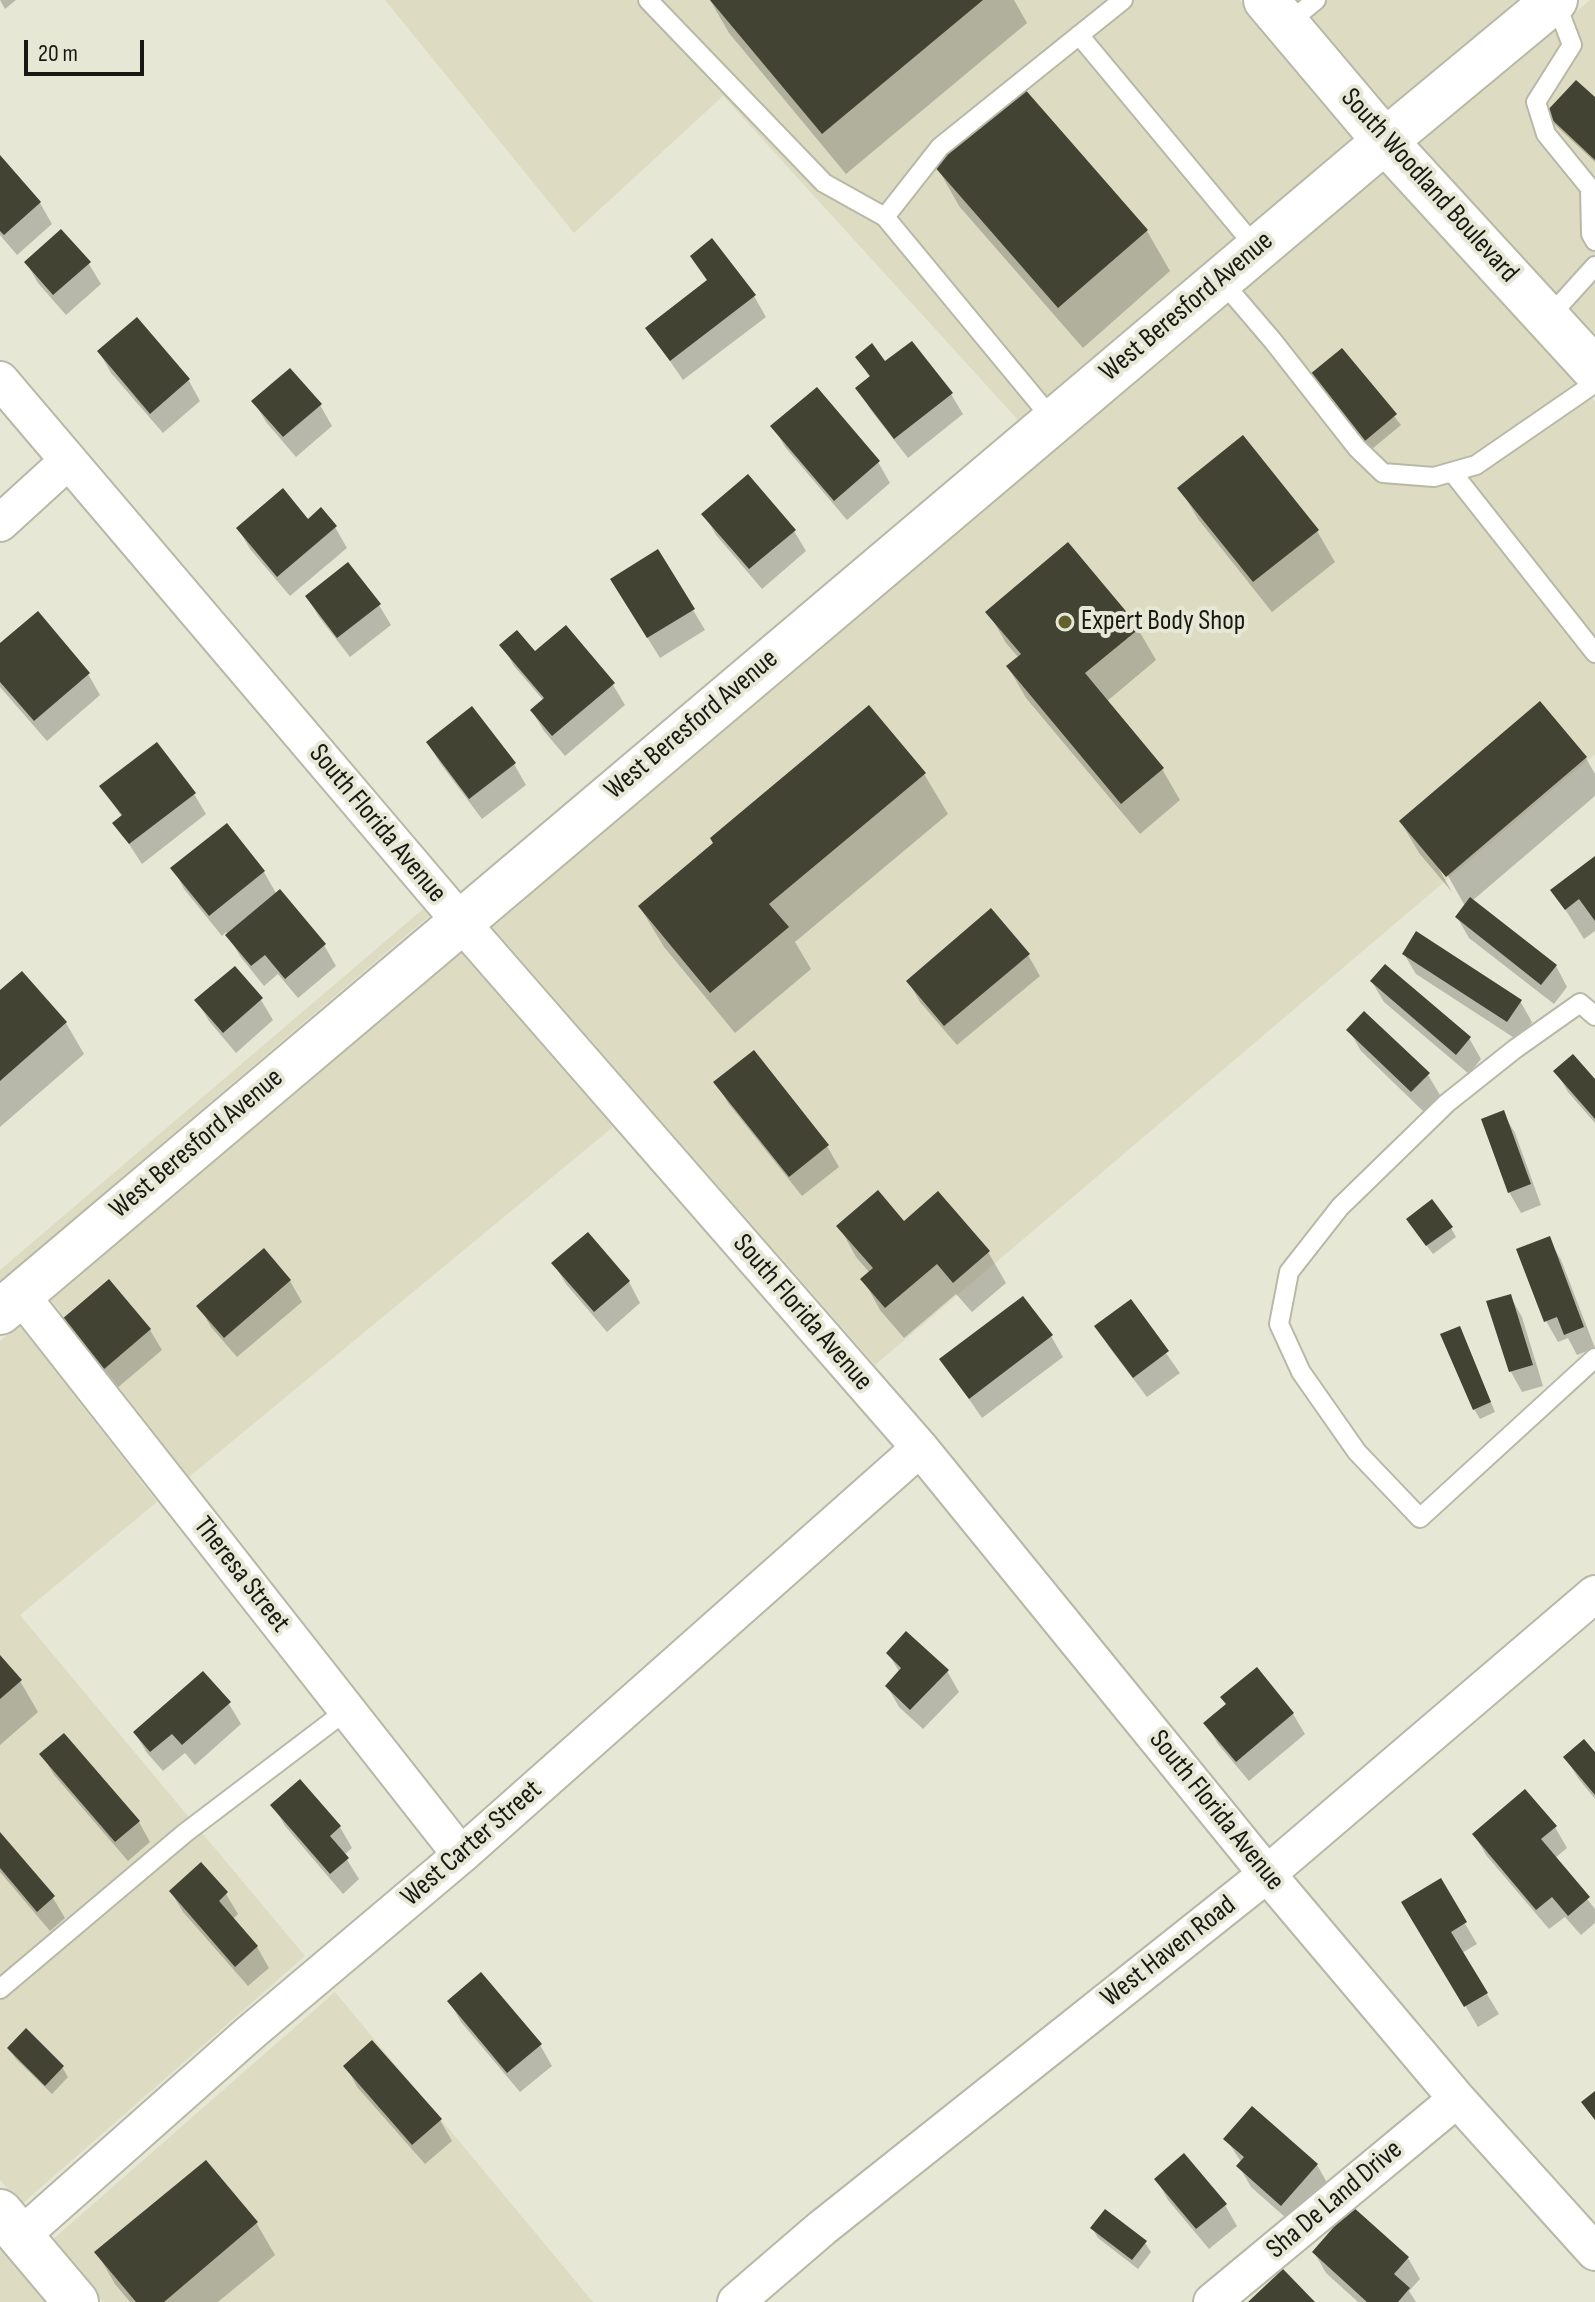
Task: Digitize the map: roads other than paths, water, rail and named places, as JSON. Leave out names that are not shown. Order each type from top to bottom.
[{"type":"street","name":"West Beresford Avenue","points":[[10,1303],[1220,279],[1555,0]]},
{"type":"street","name":"South Woodland Boulevard","points":[[1289,8],[1385,141],[1595,370]]},
{"type":"street","name":"South Florida Avenue","points":[[0,380],[460,921],[920,1448],[1267,1874],[1457,2099],[1595,2252]]},
{"type":"street","points":[[0,523],[68,461]]},
{"type":"street","name":"Theresa Street","points":[[10,1303],[347,1710],[461,1855]]},
{"type":"street","name":"West Carter Street","points":[[10,2224],[250,2033],[461,1855],[920,1448]]},
{"type":"street","name":"West Haven Road","points":[[736,2302],[822,2228],[1267,1874],[1595,1594]]},
{"type":"street","name":"Sha De Land Drive","points":[[1212,2302],[1457,2099]]},
{"type":"street","points":[[10,2224],[76,2302]]},
{"type":"lane","points":[[648,0],[824,183],[885,217],[1053,420]]},
{"type":"lane","points":[[885,217],[940,147],[1123,0]]},
{"type":"lane","points":[[1555,0],[1572,45],[1536,102],[1546,134],[1590,188],[1591,234],[1595,241]]},
{"type":"lane","points":[[1079,35],[1257,249]]},
{"type":"lane","points":[[1548,318],[1595,266]]},
{"type":"lane","points":[[1220,279],[1357,448],[1383,473],[1434,477],[1476,465],[1595,383]]},
{"type":"lane","points":[[1452,472],[1595,653]]},
{"type":"lane","points":[[1595,1016],[1580,1003],[1515,1049],[1447,1103],[1340,1207],[1289,1272],[1279,1324],[1301,1372],[1357,1452],[1420,1518],[1595,1358]]},
{"type":"lane","points":[[0,1989],[185,1833],[347,1710]]},
{"type":"place","name":"Expert Body Shop","points":[[1065,622]]}]
